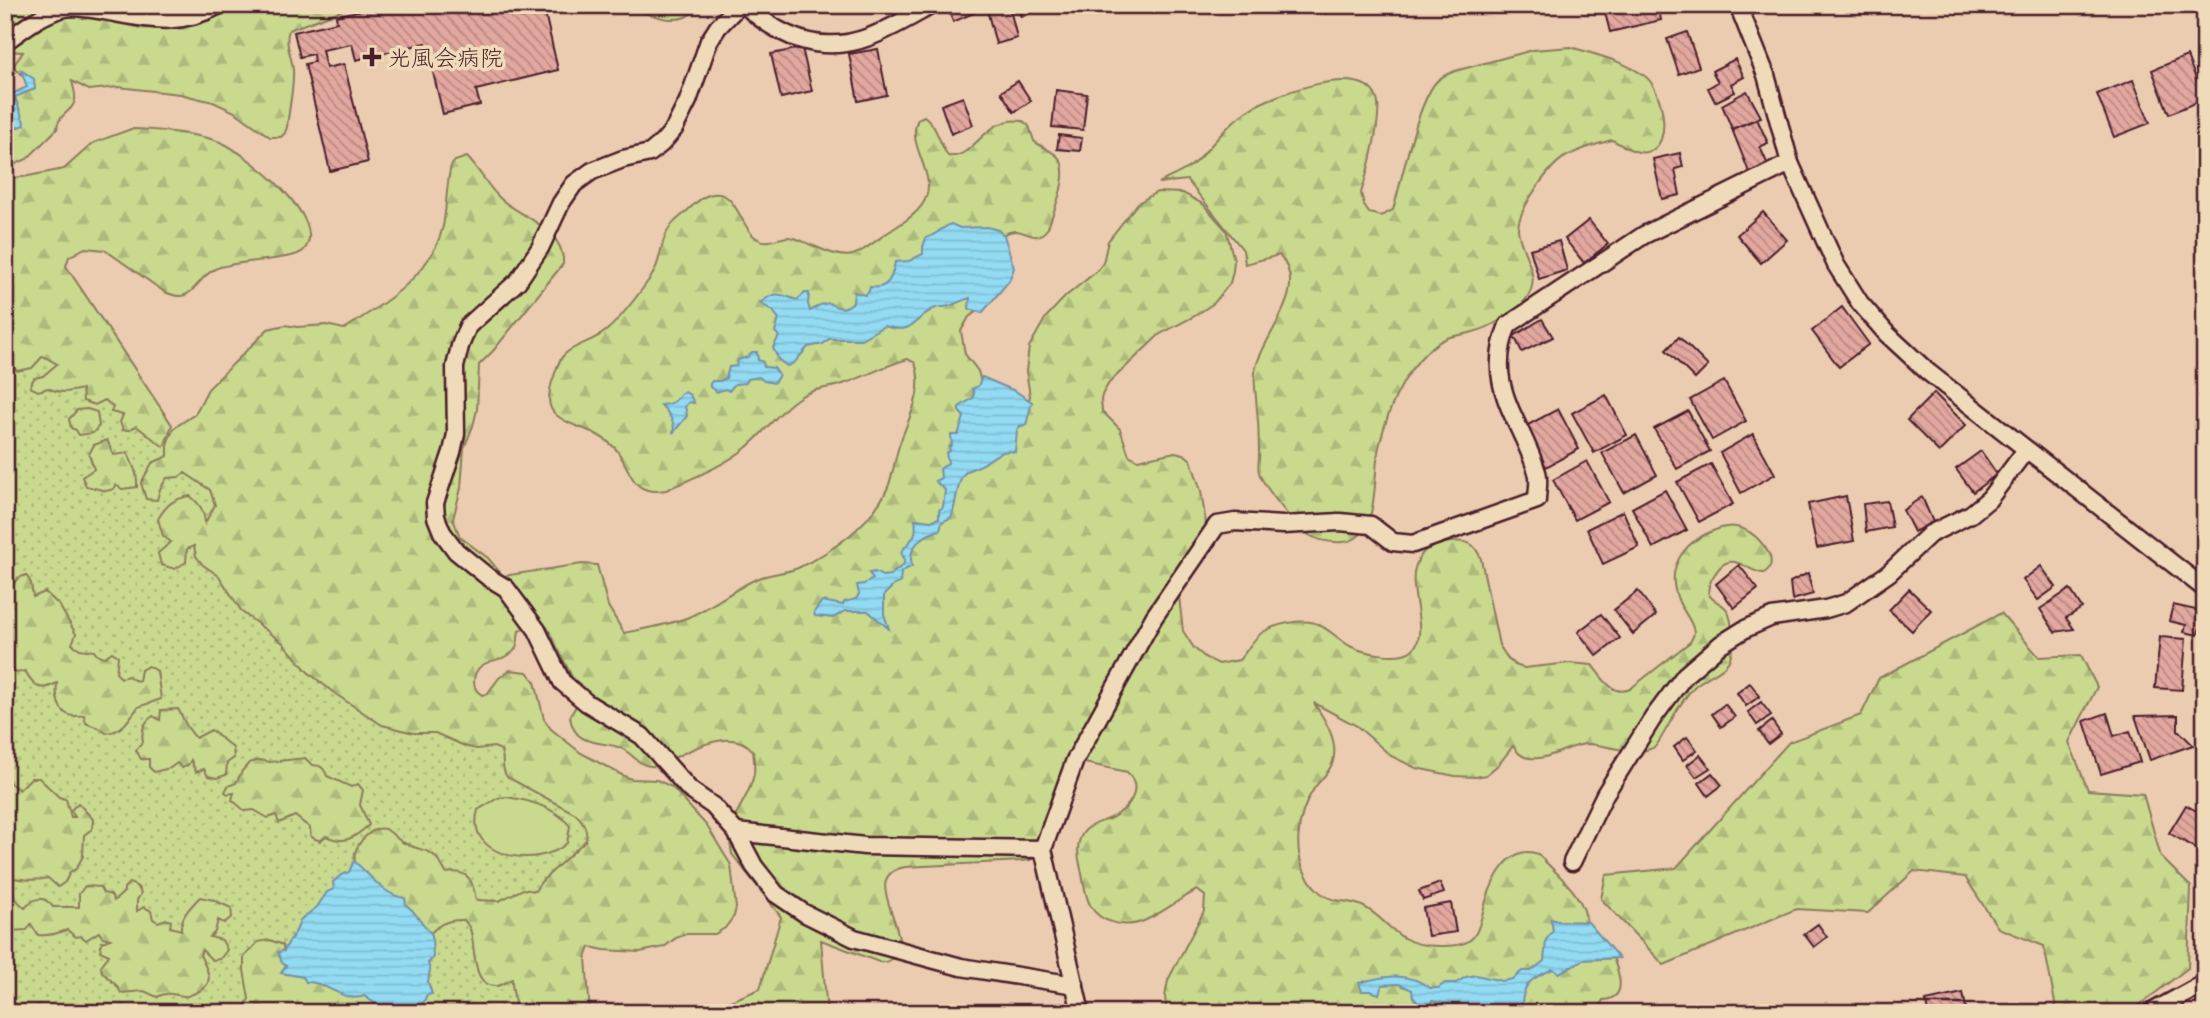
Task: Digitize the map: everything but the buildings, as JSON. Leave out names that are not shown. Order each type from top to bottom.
[{"type":"street","points":[[5,41],[38,19],[63,9],[83,8],[173,20],[199,16],[220,5]]},
{"type":"street","points":[[739,5],[709,41],[688,101],[674,129],[650,153],[623,159],[592,171],[574,184],[561,203],[540,248],[518,281],[468,326],[455,366],[456,434],[453,452],[435,503],[436,517],[442,532],[456,551],[506,588],[537,630],[562,682],[587,703],[642,736],[690,790],[713,806],[737,832],[754,866],[776,894],[804,913],[854,938],[961,967],[1075,985]]},
{"type":"street","points":[[745,5],[775,28],[804,42],[835,46],[869,38],[932,5]]},
{"type":"street","points":[[1738,5],[1766,75],[1790,163],[1836,265],[1860,303],[1886,334],[1928,372],[2205,589]]},
{"type":"street","points":[[1082,1013],[1043,849],[1075,760],[1154,617],[1217,525],[1235,522],[1283,525],[1340,522],[1371,525],[1393,542],[1413,544],[1537,500],[1538,475],[1508,406],[1499,364],[1503,337],[1508,326],[1644,235],[1790,163]]},
{"type":"street","points":[[1572,862],[1605,794],[1685,675],[1721,644],[1745,629],[1772,617],[1826,609],[1846,603],[1889,573],[1930,534],[1972,514],[1989,499],[2026,450]]},
{"type":"street","points":[[737,832],[864,846],[1043,849]]},
{"type":"street","points":[[2150,1013],[2205,982]]},
{"type":"green space","points":[[356,5],[289,30],[287,40],[293,84],[287,127],[281,137],[270,137],[235,112],[213,102],[180,94],[118,87],[89,90],[72,81],[74,103],[60,120],[57,129],[27,159],[5,169],[5,140],[9,137],[9,98],[31,85],[31,82],[16,70],[14,65],[23,52],[5,51],[5,6]]},
{"type":"green space","points":[[622,5],[691,5],[692,12],[686,17],[669,19]]},
{"type":"green space","points":[[1571,47],[1620,63],[1646,77],[1657,93],[1661,105],[1661,140],[1656,148],[1643,153],[1612,140],[1572,153],[1552,168],[1529,200],[1519,221],[1520,238],[1533,281],[1526,299],[1494,324],[1440,342],[1427,351],[1411,370],[1395,398],[1383,430],[1373,503],[1364,530],[1355,538],[1343,542],[1324,541],[1307,534],[1272,494],[1258,470],[1255,371],[1288,296],[1288,268],[1279,255],[1245,264],[1243,250],[1187,180],[1159,183],[1192,165],[1234,121],[1250,109],[1297,89],[1337,81],[1355,82],[1369,88],[1377,99],[1376,131],[1361,193],[1369,213],[1381,216],[1393,210],[1416,124],[1429,93],[1438,80],[1455,71],[1533,50]]},
{"type":"green space","points":[[924,116],[932,124],[948,156],[966,151],[999,124],[1023,121],[1029,126],[1034,141],[1058,157],[1062,164],[1063,181],[1048,228],[1036,236],[1016,231],[1004,234],[891,288],[785,348],[970,292],[981,308],[969,317],[961,331],[965,354],[978,371],[983,389],[1024,416],[1030,396],[1026,371],[1029,347],[1046,317],[1066,296],[1097,271],[1103,263],[1108,241],[1138,203],[1157,192],[1183,193],[1203,204],[1226,230],[1234,260],[1230,283],[1214,303],[1160,334],[1109,383],[1101,399],[1102,411],[1120,429],[1129,455],[1138,460],[1175,452],[1184,454],[1191,460],[1201,491],[1207,530],[1179,597],[1183,631],[1194,648],[1206,658],[1219,664],[1239,660],[1263,632],[1295,622],[1315,623],[1350,646],[1363,651],[1391,655],[1406,653],[1417,643],[1419,634],[1414,588],[1418,560],[1431,547],[1462,542],[1474,547],[1481,559],[1499,645],[1509,660],[1524,668],[1570,663],[1592,665],[1608,684],[1624,691],[1690,642],[1693,636],[1692,624],[1679,602],[1674,576],[1676,565],[1688,546],[1708,533],[1731,526],[1748,531],[1764,545],[1771,560],[1764,573],[1729,562],[1721,566],[1714,576],[1709,587],[1710,596],[1725,608],[1731,620],[1730,658],[1725,666],[1694,687],[1656,746],[1649,750],[1632,751],[1587,744],[1551,755],[1529,758],[1524,757],[1513,746],[1486,775],[1455,776],[1416,768],[1391,756],[1357,726],[1314,703],[1330,730],[1334,753],[1330,768],[1315,787],[1303,811],[1298,837],[1301,863],[1314,886],[1331,899],[1367,909],[1408,940],[1431,946],[1455,945],[1467,942],[1473,937],[1489,892],[1504,865],[1519,854],[1538,854],[1576,895],[1582,905],[1587,926],[1530,975],[1447,1003],[1457,1013],[1167,1013],[1165,997],[1168,980],[1204,911],[1205,896],[1197,890],[1139,923],[1115,923],[1100,917],[1094,911],[1085,890],[1078,846],[1083,833],[1089,827],[1118,814],[1128,804],[1134,792],[1134,785],[1127,772],[1080,762],[1040,856],[1022,861],[905,867],[891,872],[886,881],[886,893],[899,947],[890,960],[879,962],[821,940],[827,1013],[701,1013],[760,989],[781,917],[732,854],[730,841],[733,820],[751,785],[754,771],[753,751],[744,743],[720,741],[651,766],[642,764],[623,749],[584,739],[578,735],[570,717],[577,704],[579,691],[547,627],[537,622],[519,631],[516,648],[511,653],[480,667],[474,681],[476,689],[482,695],[487,694],[499,678],[510,670],[527,672],[535,682],[544,719],[551,729],[581,753],[631,779],[657,780],[672,787],[707,826],[731,865],[736,908],[734,916],[725,928],[715,934],[686,934],[664,947],[640,952],[590,947],[586,958],[590,1013],[513,1013],[515,1004],[512,979],[497,986],[488,985],[482,980],[478,973],[470,929],[464,920],[442,924],[425,939],[355,870],[355,853],[359,844],[372,831],[387,830],[404,843],[433,854],[446,873],[465,875],[471,882],[476,900],[499,901],[523,889],[535,891],[541,882],[586,840],[586,833],[576,814],[507,777],[501,750],[494,747],[467,747],[435,733],[414,733],[382,725],[334,693],[308,672],[283,643],[242,612],[219,576],[203,565],[196,556],[194,546],[187,549],[186,562],[175,569],[161,565],[158,553],[171,542],[163,536],[158,519],[167,506],[190,496],[201,508],[205,523],[215,505],[210,490],[185,473],[179,477],[167,478],[157,500],[146,499],[141,483],[152,463],[168,456],[168,441],[174,428],[195,414],[208,389],[268,329],[285,325],[326,325],[344,329],[390,298],[417,274],[429,259],[443,226],[451,166],[455,161],[467,157],[502,200],[550,233],[562,252],[563,264],[479,365],[477,410],[464,448],[461,488],[453,519],[460,537],[488,558],[503,576],[582,564],[597,565],[608,606],[624,633],[691,616],[757,578],[792,570],[811,561],[838,545],[872,513],[888,487],[915,402],[918,373],[915,363],[908,359],[843,384],[803,395],[790,404],[747,447],[728,460],[666,490],[654,491],[638,485],[621,456],[607,441],[561,419],[551,409],[549,395],[558,363],[566,353],[602,334],[618,319],[655,271],[670,227],[706,196],[725,196],[737,209],[752,234],[762,241],[792,238],[836,255],[858,253],[904,222],[922,205],[927,194],[926,172],[918,151],[915,130],[918,119]]},
{"type":"green space","points":[[131,129],[201,137],[232,148],[265,173],[297,206],[306,223],[309,238],[303,251],[297,254],[215,269],[187,294],[181,296],[163,291],[105,250],[85,248],[69,257],[66,266],[172,425],[164,447],[136,426],[123,430],[120,422],[123,415],[111,412],[113,407],[105,400],[95,405],[83,401],[82,389],[65,392],[48,388],[38,391],[30,387],[34,378],[43,376],[57,364],[43,356],[32,368],[17,371],[11,363],[10,343],[14,339],[5,332],[5,178],[64,169],[93,143]]},
{"type":"green space","points":[[5,252],[136,410],[244,482],[629,831],[552,1013],[5,1013]]},
{"type":"green space","points":[[77,410],[97,412],[99,426],[93,433],[79,435],[71,428],[69,419]]},
{"type":"green space","points":[[107,440],[114,455],[128,453],[136,473],[137,487],[122,489],[116,485],[114,489],[106,491],[86,486],[82,477],[94,469],[89,454],[94,445]]},
{"type":"green space","points":[[5,575],[7,585],[11,587],[18,578],[26,575],[31,583],[33,597],[45,592],[59,605],[76,634],[72,644],[80,649],[94,651],[97,655],[105,657],[112,652],[118,656],[116,673],[121,678],[128,676],[139,681],[141,670],[148,666],[157,671],[161,699],[138,707],[121,727],[106,733],[86,723],[84,715],[69,715],[64,712],[58,703],[57,683],[41,688],[25,671],[17,673],[11,668],[10,660],[5,658]]},
{"type":"green space","points":[[2001,613],[2039,657],[2081,655],[2097,687],[2069,742],[2088,790],[2143,794],[2161,857],[2191,887],[2188,968],[2129,1013],[2057,1013],[2044,946],[1998,928],[1965,877],[1914,871],[1868,913],[1796,909],[1664,965],[1601,899],[1606,875],[1676,868],[1789,742],[1861,715],[1879,678]]},
{"type":"green space","points":[[178,709],[196,738],[211,730],[233,748],[234,758],[227,763],[226,775],[217,778],[208,776],[204,769],[196,772],[191,760],[182,768],[177,763],[170,768],[154,772],[149,767],[149,759],[141,759],[136,750],[143,742],[147,721],[153,716],[160,720],[161,710]]},
{"type":"green space","points":[[305,758],[312,765],[322,768],[327,776],[351,787],[358,784],[363,790],[360,805],[369,825],[349,839],[339,840],[326,836],[320,841],[311,837],[310,828],[295,816],[279,823],[276,815],[268,818],[254,810],[245,811],[232,800],[234,793],[225,792],[228,786],[236,783],[249,763]]},
{"type":"green space","points":[[31,778],[39,778],[59,797],[66,799],[71,817],[75,817],[71,810],[78,803],[93,819],[92,829],[84,835],[83,856],[76,869],[70,872],[65,882],[58,887],[48,878],[26,880],[5,875],[5,779],[19,790]]},
{"type":"green space","points":[[498,798],[532,802],[564,819],[570,826],[567,843],[555,851],[539,856],[507,855],[493,849],[482,839],[477,827],[478,810]]},
{"type":"green space","points":[[129,883],[137,887],[141,894],[137,900],[137,911],[144,907],[151,911],[153,919],[158,922],[166,919],[171,921],[170,927],[181,930],[184,916],[200,897],[231,908],[232,917],[224,923],[218,920],[215,932],[210,937],[222,940],[227,950],[220,959],[212,960],[202,950],[200,955],[209,977],[202,990],[187,996],[167,994],[157,997],[144,991],[121,993],[102,972],[101,966],[109,955],[100,951],[102,942],[110,939],[102,937],[99,932],[86,940],[67,930],[38,935],[31,924],[27,930],[8,931],[5,928],[5,884],[10,886],[14,898],[25,908],[39,899],[46,900],[53,907],[79,907],[79,894],[85,886],[100,887],[103,893],[111,895],[114,901]]},
{"type":"green space","points":[[270,940],[283,945],[284,958],[408,1013],[241,1013],[249,999],[244,957],[258,942]]},
{"type":"green space","points":[[1611,953],[1620,982],[1617,994],[1603,1000],[1603,1013],[1497,1013],[1516,990],[1551,960]]},
{"type":"water","points":[[21,70],[34,79],[35,89],[15,97],[25,125],[5,133],[5,97],[27,87]]},
{"type":"water","points":[[951,224],[960,228],[987,227],[1004,235],[1014,268],[1009,281],[982,313],[969,309],[970,298],[933,309],[907,328],[884,326],[861,339],[829,339],[823,344],[808,347],[794,363],[787,366],[779,360],[773,348],[779,336],[775,332],[779,319],[773,311],[760,303],[765,299],[782,295],[797,300],[809,293],[810,311],[829,303],[845,307],[853,302],[854,292],[865,295],[870,287],[885,285],[891,278],[895,262],[909,261],[923,254],[926,238]]},
{"type":"water","points":[[752,352],[757,352],[758,360],[763,362],[764,367],[774,368],[779,375],[774,383],[759,377],[748,379],[746,383],[735,384],[729,391],[725,389],[717,392],[710,387],[712,381],[726,378],[729,367],[736,366],[738,360],[748,357]]},
{"type":"water","points":[[982,377],[1015,391],[1032,402],[1026,425],[1020,426],[1017,431],[1015,452],[1006,451],[999,454],[963,475],[951,517],[942,522],[940,530],[918,542],[912,553],[912,566],[901,572],[900,583],[884,595],[884,614],[889,629],[868,611],[845,611],[833,618],[815,616],[814,612],[822,601],[843,605],[844,602],[856,599],[859,594],[857,585],[873,579],[869,573],[890,575],[903,565],[905,560],[901,552],[915,534],[915,519],[931,521],[939,518],[945,490],[935,481],[941,478],[940,469],[948,463],[946,453],[952,445],[951,435],[958,435],[964,417],[959,407],[973,398],[972,389],[978,386]]},
{"type":"water","points":[[685,392],[694,403],[689,402],[685,406],[687,416],[673,433],[669,414],[661,405],[673,402]]},
{"type":"water","points":[[354,861],[383,888],[405,898],[406,905],[432,935],[433,958],[428,963],[428,982],[432,994],[427,995],[419,1009],[414,1012],[397,1013],[395,1009],[383,1009],[364,996],[349,997],[320,984],[306,982],[303,977],[281,973],[286,966],[278,952],[284,951],[300,920],[317,907],[327,892],[334,889],[333,882],[349,872]]},
{"type":"water","points":[[1551,919],[1588,922],[1619,958],[1583,960],[1559,973],[1553,969],[1546,972],[1527,985],[1522,1004],[1505,1013],[1453,1013],[1444,1010],[1440,1002],[1432,1001],[1428,1007],[1415,1010],[1418,1003],[1412,990],[1399,984],[1382,985],[1379,994],[1362,991],[1359,983],[1396,976],[1413,979],[1430,988],[1438,988],[1445,983],[1456,983],[1476,975],[1502,981],[1513,979],[1522,971],[1531,971],[1544,961],[1546,940],[1553,931]]},
{"type":"place","name":"光風会病院","points":[[372,57]]}]
